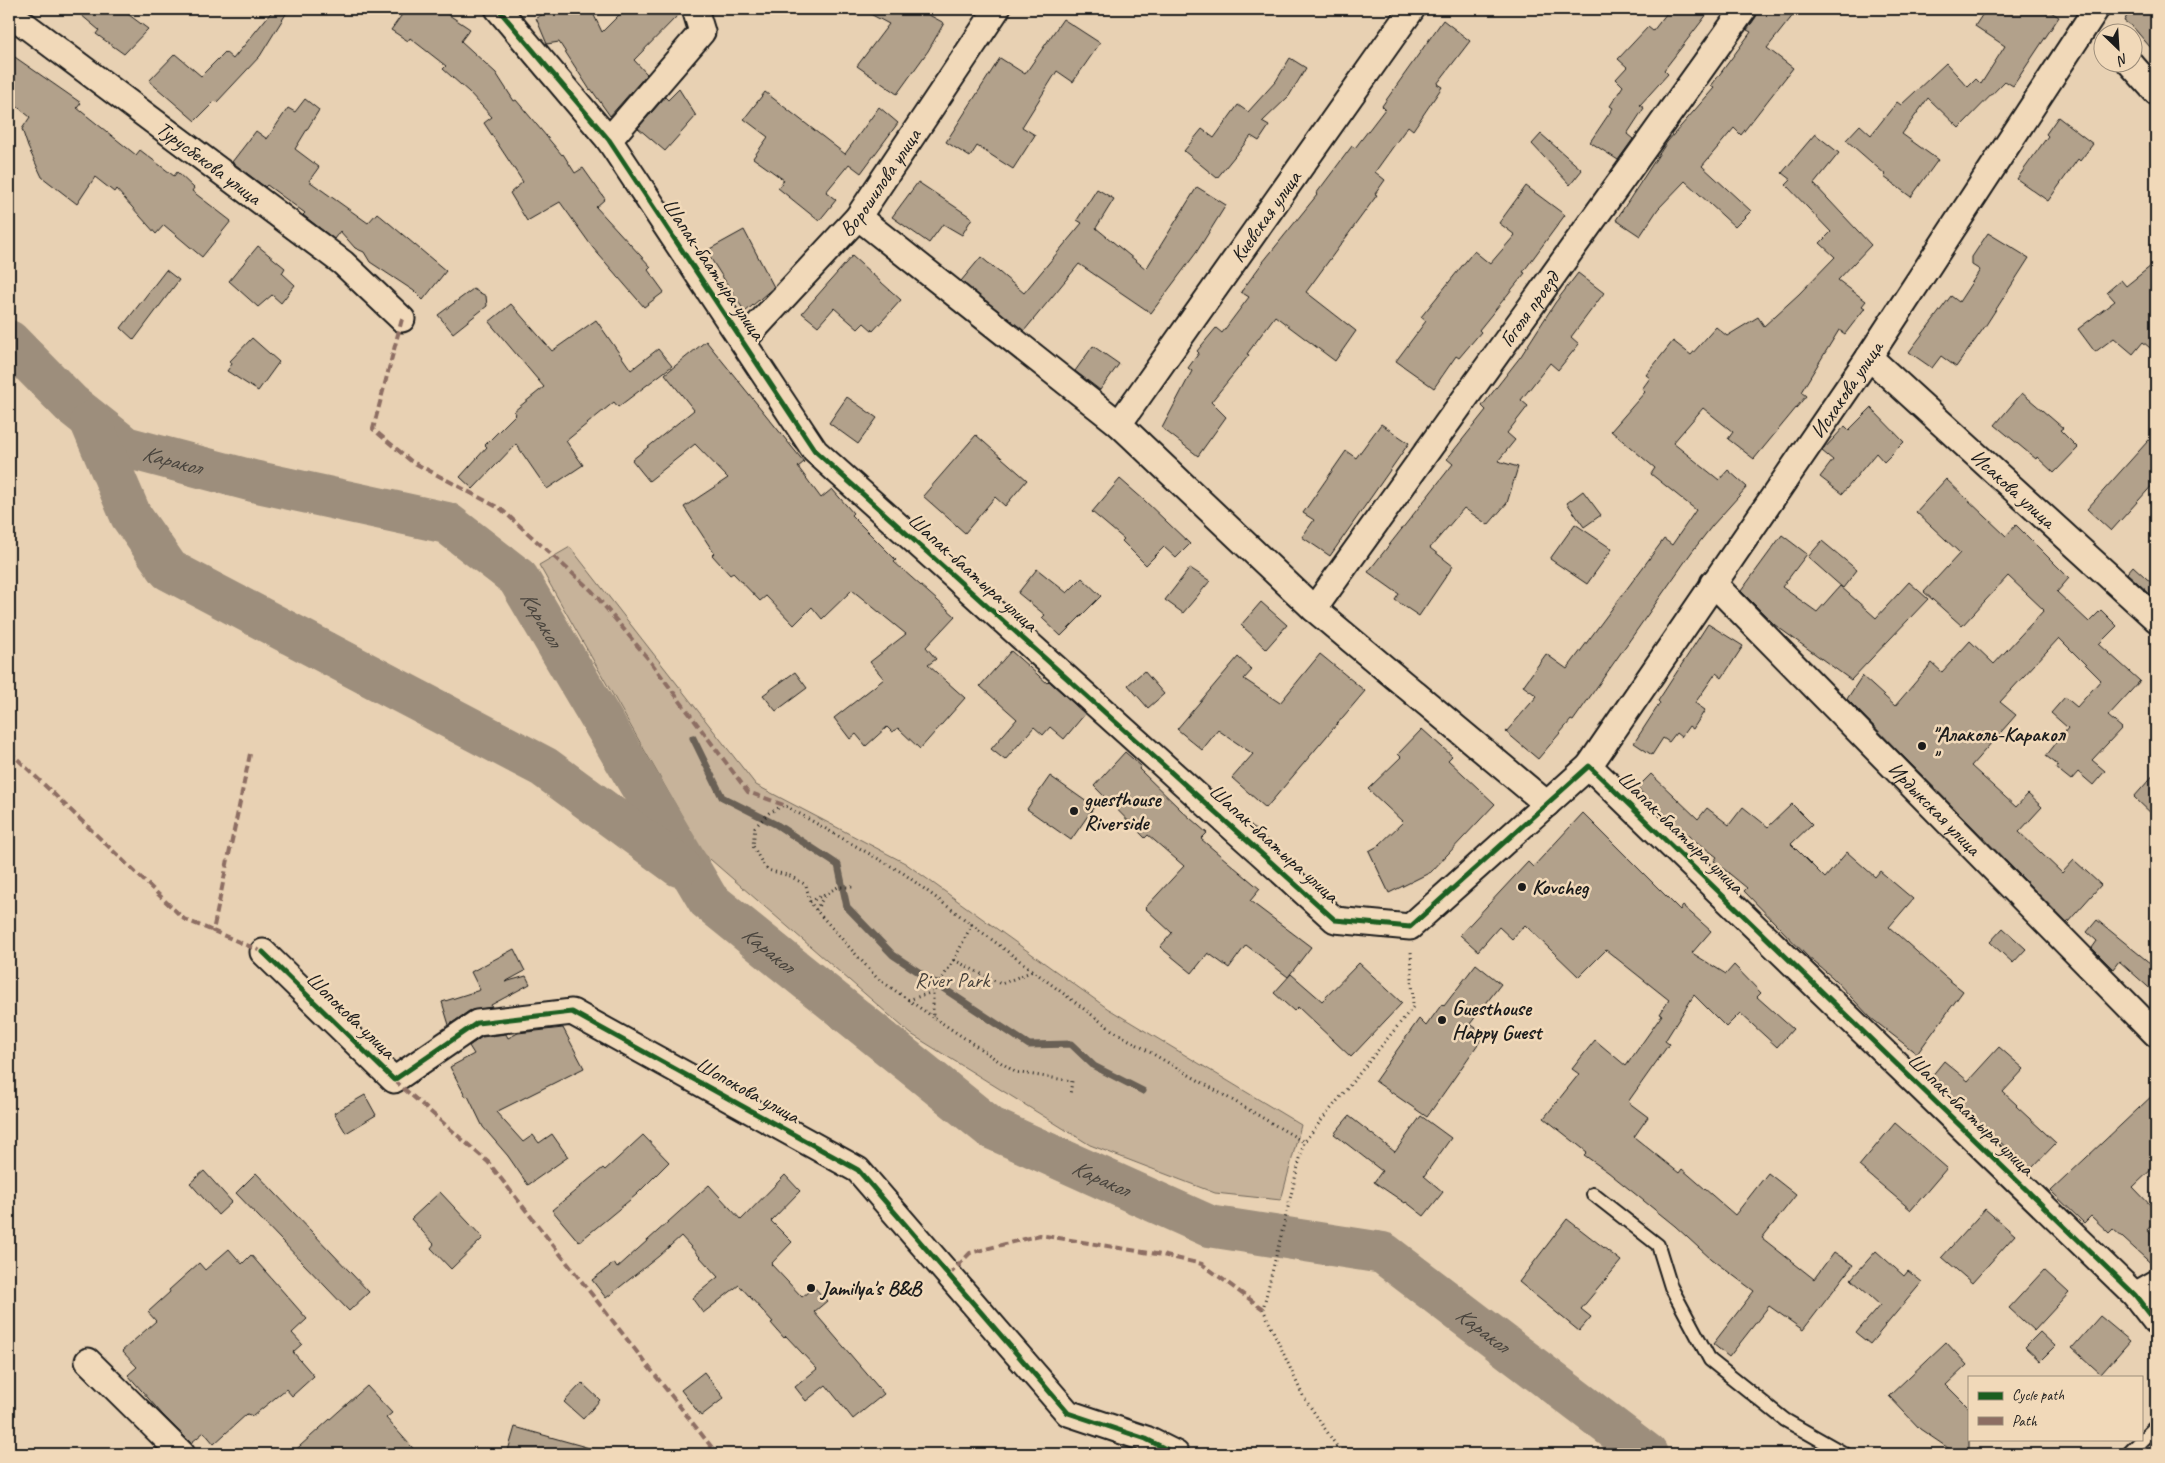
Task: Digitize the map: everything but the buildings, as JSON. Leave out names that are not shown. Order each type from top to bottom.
[{"type":"street","name":"Шапак-баатыра улица","points":[[498,9],[609,140],[815,451],[1335,920],[1410,927],[1589,766],[2134,1296],[2156,1322]]},
{"type":"street","points":[[609,140],[702,32],[695,9]]},
{"type":"street","name":"Ворошилова улица","points":[[742,341],[858,217],[997,9]]},
{"type":"street","name":"Киевская улица","points":[[1119,424],[1412,9]]},
{"type":"street","name":"Гоголя проезд","points":[[1314,609],[1744,9]]},
{"type":"street","name":"Турусбекова улица","points":[[9,13],[343,263],[402,319]]},
{"type":"street","name":"Исхакова улица","points":[[1589,766],[1869,357],[2092,18]]},
{"type":"street","points":[[2138,72],[2156,92]]},
{"type":"street","points":[[858,217],[1119,424],[1314,609],[1547,804]]},
{"type":"street","name":"Исакова улица","points":[[1869,357],[2156,619]]},
{"type":"street","name":"Ирдыкская улица","points":[[1713,583],[2156,1034]]},
{"type":"street","name":"Шопокова улица","points":[[263,952],[394,1080],[477,1023],[572,1012],[858,1170],[1068,1413],[1146,1439],[1176,1454]]},
{"type":"street","points":[[2134,1296],[2156,1283]]},
{"type":"street","points":[[88,1361],[182,1454]]},
{"type":"lane","points":[[1593,1194],[1658,1245],[1671,1287],[1710,1360],[1785,1420],[1845,1454]]},
{"type":"lane","points":[[2128,1454],[2156,1426]]},
{"type":"path","points":[[1070,1095],[1072,1081],[1016,1072],[933,1018],[877,978],[816,910],[810,902],[806,885],[790,876],[768,870],[760,862],[753,846],[755,827],[768,813],[784,805],[861,847],[903,873],[1112,1030],[1304,1142]]},
{"type":"path","points":[[810,902],[838,887],[855,887]]},
{"type":"path","points":[[816,910],[826,893]]},
{"type":"path","points":[[933,1018],[933,992],[954,960],[972,924]]},
{"type":"path","points":[[1342,1454],[1303,1396],[1263,1308],[1304,1142],[1413,1007],[1410,927]]},
{"type":"path","points":[[954,960],[1001,984],[1034,971]]},
{"type":"path","points":[[908,1000],[933,992]]},
{"type":"green space","name":"River Park","points":[[570,547],[756,785],[905,863],[1107,1008],[1301,1125],[1281,1200],[1215,1193],[1090,1145],[911,1034],[703,853],[539,565]]},
{"type":"waterway","name":"Каракол","points":[[9,341],[71,404],[125,447],[253,481],[447,523],[518,578],[708,900],[991,1128],[1209,1226],[1383,1253],[1647,1454]]},
{"type":"waterway","points":[[91,422],[131,516],[169,570],[544,767],[679,866]]},
{"type":"waterway","points":[[693,738],[722,797],[777,825],[838,865],[847,907],[893,955],[1029,1045],[1071,1044],[1094,1066],[1143,1091]]},
{"type":"marked path","points":[[402,319],[373,429],[411,461],[501,509],[592,591],[650,661],[748,792],[784,805]]},
{"type":"marked path","points":[[9,751],[184,919],[213,931]]},
{"type":"marked path","points":[[250,754],[213,931],[263,952]]},
{"type":"marked path","points":[[394,1080],[488,1162],[717,1454]]},
{"type":"marked path","points":[[949,1275],[970,1253],[1040,1235],[1162,1255],[1202,1264],[1263,1309]]},
{"type":"cycle path","points":[[498,9],[609,140],[815,451],[1335,920],[1410,927],[1589,766],[2135,1295],[2156,1322]]},
{"type":"cycle path","points":[[263,952],[394,1080],[477,1023],[572,1012],[858,1170],[1068,1413],[1146,1439],[1176,1454]]},
{"type":"place","name":"\"Алаколь-Каракол \"","points":[[1922,746]]},
{"type":"place","name":"guesthouse Riverside","points":[[1074,811]]},
{"type":"place","name":"Kovcheg","points":[[1522,887]]},
{"type":"place","name":"Guesthouse Happy Guest","points":[[1442,1020]]},
{"type":"place","name":"Jamilya's B&B","points":[[811,1288]]}]
